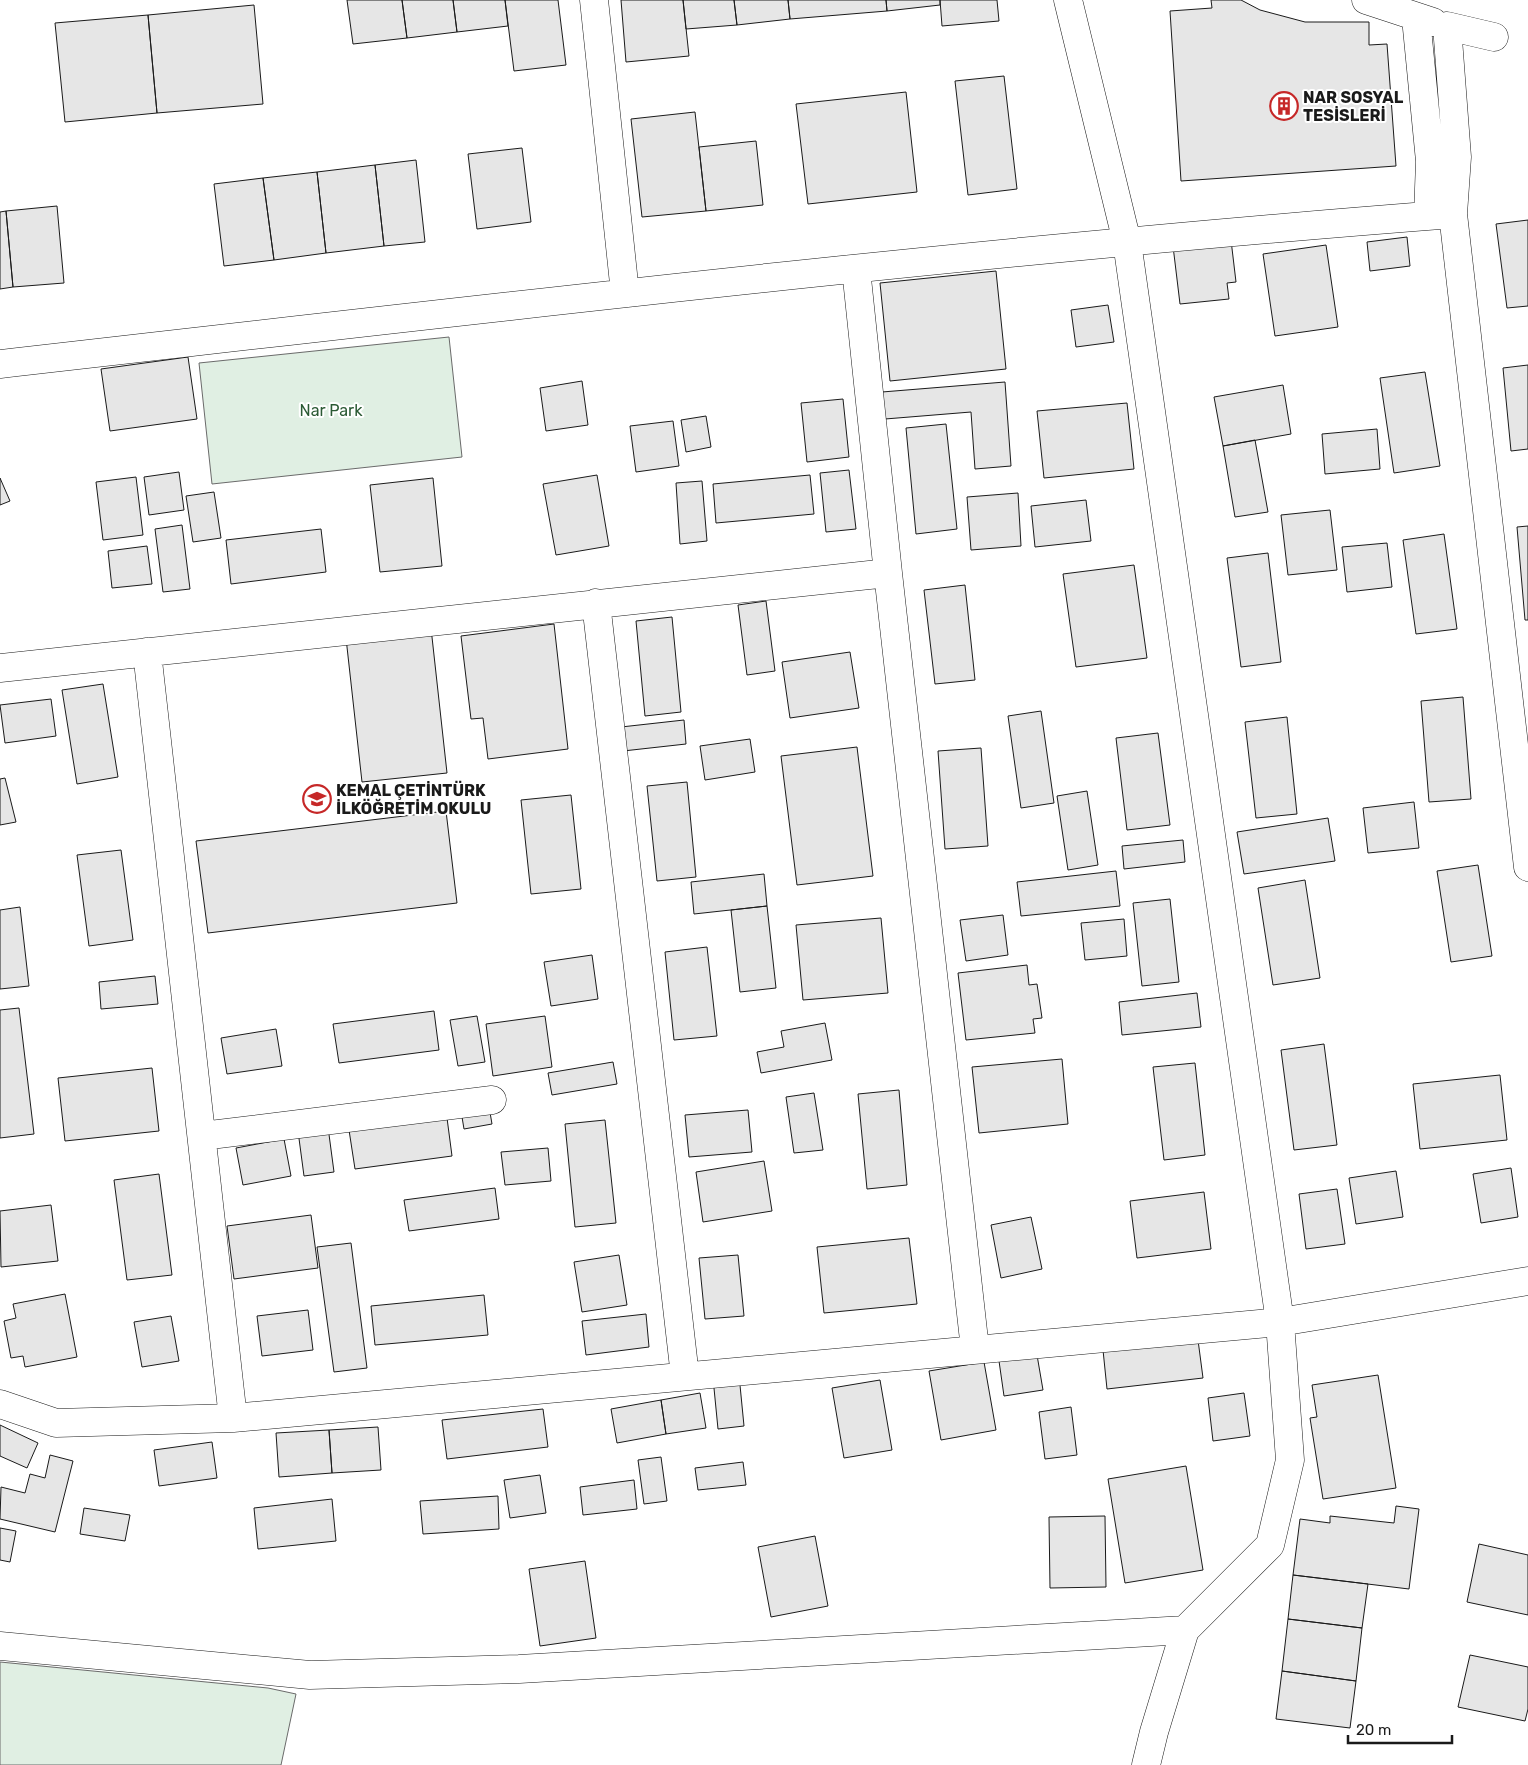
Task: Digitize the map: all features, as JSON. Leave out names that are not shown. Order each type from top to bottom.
[{"type":"street","points":[[594,0],[625,293]]},
{"type":"street","points":[[1068,0],[1127,242],[1280,1322],[1290,1460],[1270,1545],[1185,1630],[1146,1765]]},
{"type":"street","points":[[1366,0],[1378,2],[1416,18],[1494,37]]},
{"type":"street","points":[[1416,18],[1430,161],[1441,215],[1528,866]]},
{"type":"street","points":[[1441,215],[1457,157],[1447,26]]},
{"type":"street","points":[[0,364],[625,293],[856,269],[1127,242],[1441,215]]},
{"type":"street","points":[[856,269],[975,1350]]},
{"type":"street","points":[[0,668],[888,573]]},
{"type":"street","points":[[596,603],[685,1376]]},
{"type":"street","points":[[147,652],[233,1418]]},
{"type":"street","points":[[202,1136],[492,1100]]},
{"type":"street","points":[[0,1404],[56,1423],[233,1418],[1280,1322],[1528,1281]]},
{"type":"street","points":[[0,1646],[310,1675],[519,1669],[1185,1630]]},
{"type":"green space","name":"Nar Park","points":[[449,337],[462,457],[212,484],[199,363]]},
{"type":"green space","points":[[0,1662],[268,1688],[296,1694],[281,1765],[0,1765]]},
{"type":"building","points":[[347,0],[402,0],[407,38],[353,44]]},
{"type":"building","points":[[402,0],[453,0],[457,32],[407,38]]},
{"type":"building","points":[[453,0],[505,0],[508,26],[457,32]]},
{"type":"building","points":[[505,0],[558,0],[566,65],[514,71]]},
{"type":"building","points":[[621,0],[683,0],[689,56],[626,62]]},
{"type":"building","points":[[683,0],[734,0],[737,25],[686,29]]},
{"type":"building","points":[[734,0],[788,0],[790,19],[737,25]]},
{"type":"building","points":[[788,0],[886,0],[887,11],[790,19]]},
{"type":"building","points":[[886,0],[940,0],[940,5],[887,11]]},
{"type":"building","points":[[940,0],[997,0],[999,21],[942,26]]},
{"type":"building","name":"NAR SOSYAL TESİSLERİ","points":[[1211,0],[1241,0],[1260,10],[1305,22],[1369,22],[1369,45],[1387,44],[1396,166],[1181,181],[1170,11],[1212,8]]},
{"type":"building","points":[[254,5],[263,104],[157,113],[148,15]]},
{"type":"building","points":[[148,15],[157,113],[65,122],[55,23]]},
{"type":"building","points":[[1004,76],[1017,189],[968,195],[955,81]]},
{"type":"building","points":[[906,92],[917,192],[808,204],[796,104]]},
{"type":"building","points":[[695,112],[706,211],[642,217],[631,119]]},
{"type":"building","points":[[756,141],[763,205],[706,211],[699,147]]},
{"type":"building","points":[[522,148],[531,222],[477,229],[468,154]]},
{"type":"building","points":[[416,160],[425,242],[384,246],[375,165]]},
{"type":"building","points":[[375,165],[384,246],[326,253],[317,172]]},
{"type":"building","points":[[317,172],[326,253],[274,260],[263,178]]},
{"type":"building","points":[[263,178],[274,260],[224,266],[214,184]]},
{"type":"building","points":[[57,206],[64,283],[13,287],[6,211]]},
{"type":"building","points":[[6,211],[13,287],[0,289],[0,212]]},
{"type":"building","points":[[1528,220],[1528,306],[1507,308],[1496,224]]},
{"type":"building","points":[[1407,237],[1410,266],[1370,271],[1367,242]]},
{"type":"building","points":[[1231,240],[1236,282],[1227,283],[1229,299],[1180,304],[1173,246]]},
{"type":"building","points":[[1326,245],[1338,327],[1275,336],[1263,254]]},
{"type":"building","points":[[996,271],[1006,369],[890,381],[880,283]]},
{"type":"building","points":[[1108,305],[1114,342],[1076,347],[1071,310]]},
{"type":"building","points":[[188,357],[197,419],[110,431],[101,369]]},
{"type":"building","points":[[1528,365],[1528,449],[1511,451],[1503,368]]},
{"type":"building","points":[[1425,372],[1440,466],[1394,473],[1380,378]]},
{"type":"building","points":[[582,381],[588,425],[546,431],[540,388]]},
{"type":"building","points":[[1005,382],[1011,466],[975,469],[971,412],[885,419],[882,392]]},
{"type":"building","points":[[1283,385],[1291,434],[1223,446],[1214,397]]},
{"type":"building","points":[[843,399],[849,457],[807,462],[801,403]]},
{"type":"building","points":[[1127,403],[1134,469],[1044,478],[1037,411]]},
{"type":"building","points":[[706,416],[711,447],[686,452],[681,420]]},
{"type":"building","points":[[673,421],[679,466],[636,472],[630,426]]},
{"type":"building","points":[[946,424],[957,529],[916,534],[906,428]]},
{"type":"building","points":[[1377,429],[1380,469],[1325,474],[1322,434]]},
{"type":"building","points":[[1255,440],[1268,512],[1235,517],[1223,446]]},
{"type":"building","points":[[849,470],[856,529],[826,532],[820,473]]},
{"type":"building","points":[[179,472],[184,510],[149,515],[144,477]]},
{"type":"building","points":[[597,475],[609,546],[556,555],[543,484]]},
{"type":"building","points":[[810,475],[814,514],[716,523],[713,484]]},
{"type":"building","points":[[136,477],[143,535],[103,540],[96,482]]},
{"type":"building","points":[[0,478],[10,501],[0,505]]},
{"type":"building","points":[[433,478],[442,566],[380,572],[370,485]]},
{"type":"building","points":[[702,481],[707,541],[680,544],[676,483]]},
{"type":"building","points":[[214,492],[221,538],[193,542],[186,496]]},
{"type":"building","points":[[1018,493],[1021,546],[971,550],[967,497]]},
{"type":"building","points":[[1086,500],[1091,541],[1035,547],[1031,506]]},
{"type":"building","points":[[1330,510],[1337,570],[1288,575],[1281,515]]},
{"type":"building","points":[[182,525],[190,589],[163,592],[155,529]]},
{"type":"building","points":[[1528,526],[1528,620],[1525,620],[1517,527]]},
{"type":"building","points":[[321,529],[326,572],[231,584],[226,540]]},
{"type":"building","points":[[1444,534],[1457,629],[1416,634],[1403,540]]},
{"type":"building","points":[[1387,543],[1392,587],[1347,592],[1342,547]]},
{"type":"building","points":[[147,546],[152,584],[112,588],[108,551]]},
{"type":"building","points":[[1268,553],[1281,662],[1241,667],[1227,558]]},
{"type":"building","points":[[1134,565],[1147,658],[1076,667],[1063,574]]},
{"type":"building","points":[[965,585],[975,680],[935,684],[924,590]]},
{"type":"building","points":[[766,601],[775,671],[747,675],[738,605]]},
{"type":"building","points":[[672,617],[681,712],[645,716],[636,621]]},
{"type":"building","points":[[554,624],[568,749],[488,759],[483,718],[471,719],[461,636]]},
{"type":"building","points":[[431,628],[447,773],[362,782],[346,638]]},
{"type":"building","points":[[850,652],[859,708],[790,718],[782,662]]},
{"type":"building","points":[[103,684],[118,777],[77,784],[62,690]]},
{"type":"building","points":[[1463,697],[1471,799],[1429,802],[1421,701]]},
{"type":"building","points":[[51,699],[56,736],[5,743],[0,705]]},
{"type":"building","points":[[1041,711],[1054,803],[1021,808],[1008,716]]},
{"type":"building","points":[[1287,717],[1297,814],[1256,818],[1245,722]]},
{"type":"building","points":[[684,720],[686,744],[623,751],[621,727]]},
{"type":"building","points":[[1158,733],[1170,825],[1127,830],[1116,738]]},
{"type":"building","points":[[750,739],[755,772],[705,780],[700,746]]},
{"type":"building","points":[[857,747],[873,876],[797,885],[781,756]]},
{"type":"building","points":[[981,748],[988,846],[945,849],[938,751]]},
{"type":"building","points":[[5,778],[16,822],[0,825],[0,779]]},
{"type":"building","points":[[687,782],[696,877],[657,881],[647,786]]},
{"type":"building","points":[[1087,791],[1098,865],[1068,870],[1057,796]]},
{"type":"building","points":[[571,795],[581,889],[531,894],[521,800]]},
{"type":"building","points":[[1414,802],[1419,848],[1368,853],[1363,808]]},
{"type":"building","points":[[446,811],[457,903],[208,933],[196,841]]},
{"type":"building","points":[[1328,818],[1335,861],[1244,874],[1237,832]]},
{"type":"building","points":[[1183,840],[1185,862],[1124,869],[1122,846]]},
{"type":"building","points":[[121,850],[133,940],[89,946],[77,855]]},
{"type":"building","points":[[1478,865],[1492,956],[1451,962],[1437,871]]},
{"type":"building","points":[[1116,871],[1120,906],[1021,916],[1017,882]]},
{"type":"building","points":[[764,874],[767,906],[694,914],[691,882]]},
{"type":"building","points":[[1305,880],[1320,978],[1273,985],[1258,888]]},
{"type":"building","points":[[1170,899],[1179,982],[1142,986],[1133,903]]},
{"type":"building","points":[[767,906],[776,988],[740,992],[731,910]]},
{"type":"building","points":[[20,907],[29,986],[0,989],[0,910]]},
{"type":"building","points":[[1003,915],[1008,955],[966,961],[960,920]]},
{"type":"building","points":[[881,918],[888,993],[803,1000],[796,925]]},
{"type":"building","points":[[1124,919],[1127,956],[1085,960],[1081,923]]},
{"type":"building","points":[[707,947],[717,1036],[674,1040],[665,952]]},
{"type":"building","points":[[592,955],[598,999],[551,1006],[544,962]]},
{"type":"building","points":[[1027,965],[1029,985],[1037,984],[1042,1018],[1033,1019],[1035,1033],[966,1040],[958,973]]},
{"type":"building","points":[[155,976],[158,1004],[101,1009],[99,982]]},
{"type":"building","points":[[1197,993],[1201,1027],[1122,1035],[1119,1002]]},
{"type":"building","points":[[19,1008],[34,1134],[0,1138],[0,1010]]},
{"type":"building","points":[[434,1011],[439,1050],[339,1063],[333,1024]]},
{"type":"building","points":[[477,1016],[485,1062],[458,1066],[450,1020]]},
{"type":"building","points":[[545,1016],[552,1067],[493,1076],[486,1024]]},
{"type":"building","points":[[825,1023],[832,1060],[761,1073],[757,1052],[784,1047],[781,1031]]},
{"type":"building","points":[[276,1029],[282,1066],[227,1074],[221,1038]]},
{"type":"building","points":[[1324,1044],[1337,1145],[1294,1150],[1281,1050]]},
{"type":"building","points":[[1062,1059],[1068,1124],[979,1133],[972,1067]]},
{"type":"building","points":[[613,1062],[617,1084],[552,1095],[548,1073]]},
{"type":"building","points":[[1195,1063],[1205,1155],[1164,1160],[1153,1067]]},
{"type":"building","points":[[152,1068],[159,1131],[65,1141],[58,1078]]},
{"type":"building","points":[[1500,1075],[1507,1140],[1420,1149],[1413,1084]]},
{"type":"building","points":[[899,1090],[907,1185],[867,1189],[858,1094]]},
{"type":"building","points":[[814,1093],[823,1150],[794,1153],[786,1097]]},
{"type":"building","points":[[487,1095],[492,1124],[464,1129],[459,1099]]},
{"type":"building","points":[[748,1110],[752,1152],[689,1157],[685,1115]]},
{"type":"building","points":[[326,1112],[334,1172],[304,1176],[296,1116]]},
{"type":"building","points":[[447,1118],[452,1156],[355,1169],[349,1130]]},
{"type":"building","points":[[605,1120],[616,1223],[575,1227],[565,1124]]},
{"type":"building","points":[[284,1139],[291,1176],[243,1185],[236,1148]]},
{"type":"building","points":[[548,1148],[551,1181],[505,1185],[501,1152]]},
{"type":"building","points":[[764,1161],[772,1211],[703,1222],[696,1172]]},
{"type":"building","points":[[1511,1168],[1518,1217],[1481,1223],[1473,1174]]},
{"type":"building","points":[[1396,1171],[1403,1217],[1356,1224],[1349,1178]]},
{"type":"building","points":[[159,1174],[172,1275],[127,1280],[114,1180]]},
{"type":"building","points":[[495,1188],[499,1219],[409,1231],[404,1200]]},
{"type":"building","points":[[1337,1189],[1345,1244],[1306,1249],[1299,1194]]},
{"type":"building","points":[[1204,1192],[1211,1249],[1137,1258],[1130,1201]]},
{"type":"building","points":[[51,1205],[58,1261],[1,1267],[0,1211]]},
{"type":"building","points":[[311,1215],[318,1268],[234,1279],[227,1226]]},
{"type":"building","points":[[1031,1217],[1042,1269],[1001,1278],[991,1225]]},
{"type":"building","points":[[909,1238],[917,1304],[824,1313],[817,1247]]},
{"type":"building","points":[[351,1243],[367,1368],[334,1372],[317,1247]]},
{"type":"building","points":[[619,1255],[627,1305],[582,1312],[574,1262]]},
{"type":"building","points":[[738,1255],[744,1316],[705,1319],[699,1258]]},
{"type":"building","points":[[65,1294],[77,1357],[25,1367],[23,1356],[11,1358],[4,1321],[16,1318],[13,1304]]},
{"type":"building","points":[[484,1295],[488,1335],[375,1345],[371,1306]]},
{"type":"building","points":[[308,1310],[313,1350],[262,1356],[257,1316]]},
{"type":"building","points":[[646,1314],[649,1347],[586,1355],[582,1321]]},
{"type":"building","points":[[171,1316],[179,1361],[142,1367],[134,1322]]},
{"type":"building","points":[[1198,1340],[1203,1378],[1107,1389],[1103,1350]]},
{"type":"building","points":[[1037,1355],[1043,1390],[1004,1396],[999,1361]]},
{"type":"building","points":[[984,1362],[996,1430],[941,1440],[929,1371]]},
{"type":"building","points":[[739,1375],[744,1426],[718,1429],[713,1378]]},
{"type":"building","points":[[1378,1375],[1396,1488],[1323,1499],[1310,1418],[1317,1417],[1312,1385]]},
{"type":"building","points":[[880,1380],[892,1450],[844,1458],[832,1388]]},
{"type":"building","points":[[700,1393],[706,1428],[666,1434],[661,1400]]},
{"type":"building","points":[[1244,1393],[1250,1436],[1213,1441],[1208,1398]]},
{"type":"building","points":[[661,1400],[666,1434],[617,1443],[611,1409]]},
{"type":"building","points":[[1071,1407],[1077,1455],[1045,1459],[1039,1412]]},
{"type":"building","points":[[543,1409],[548,1447],[447,1459],[442,1420]]},
{"type":"building","points":[[0,1425],[38,1443],[27,1468],[0,1456]]},
{"type":"building","points":[[378,1427],[381,1470],[332,1473],[329,1430]]},
{"type":"building","points":[[329,1430],[332,1473],[279,1477],[276,1433]]},
{"type":"building","points":[[212,1442],[217,1478],[159,1486],[154,1450]]},
{"type":"building","points":[[50,1455],[73,1461],[55,1532],[0,1519],[1,1487],[25,1493],[30,1474],[45,1478]]},
{"type":"building","points":[[661,1457],[667,1501],[644,1504],[638,1460]]},
{"type":"building","points":[[743,1462],[746,1485],[698,1490],[695,1468]]},
{"type":"building","points":[[1186,1466],[1203,1570],[1125,1583],[1108,1479]]},
{"type":"building","points":[[540,1475],[546,1513],[510,1518],[504,1480]]},
{"type":"building","points":[[634,1480],[637,1509],[583,1515],[580,1487]]},
{"type":"building","points":[[498,1496],[499,1529],[423,1534],[420,1501]]},
{"type":"building","points":[[332,1499],[336,1541],[258,1549],[254,1508]]},
{"type":"building","points":[[1396,1506],[1419,1509],[1409,1589],[1293,1575],[1300,1519],[1330,1523],[1330,1516],[1394,1523]]},
{"type":"building","points":[[84,1508],[130,1515],[125,1541],[80,1534]]},
{"type":"building","points":[[1105,1516],[1106,1587],[1050,1588],[1049,1517]]},
{"type":"building","points":[[0,1528],[16,1531],[10,1562],[0,1560]]},
{"type":"building","points":[[815,1536],[828,1606],[771,1617],[758,1547]]},
{"type":"building","points":[[1479,1544],[1528,1555],[1528,1615],[1467,1602]]},
{"type":"building","points":[[585,1561],[596,1638],[540,1646],[529,1569]]},
{"type":"building","points":[[1293,1575],[1368,1584],[1362,1628],[1288,1619]]},
{"type":"building","points":[[1288,1619],[1362,1628],[1356,1681],[1282,1671]]},
{"type":"building","points":[[1470,1655],[1528,1667],[1528,1709],[1525,1721],[1458,1707]]},
{"type":"building","points":[[1282,1671],[1356,1681],[1350,1728],[1276,1719]]},
{"type":"place","name":"NAR SOSYAL TESİSLERİ","points":[[1284,106]]},
{"type":"place","name":"KEMAL ÇETİNTÜRK İLKÖĞRETİM OKULU","points":[[317,799]]}]
